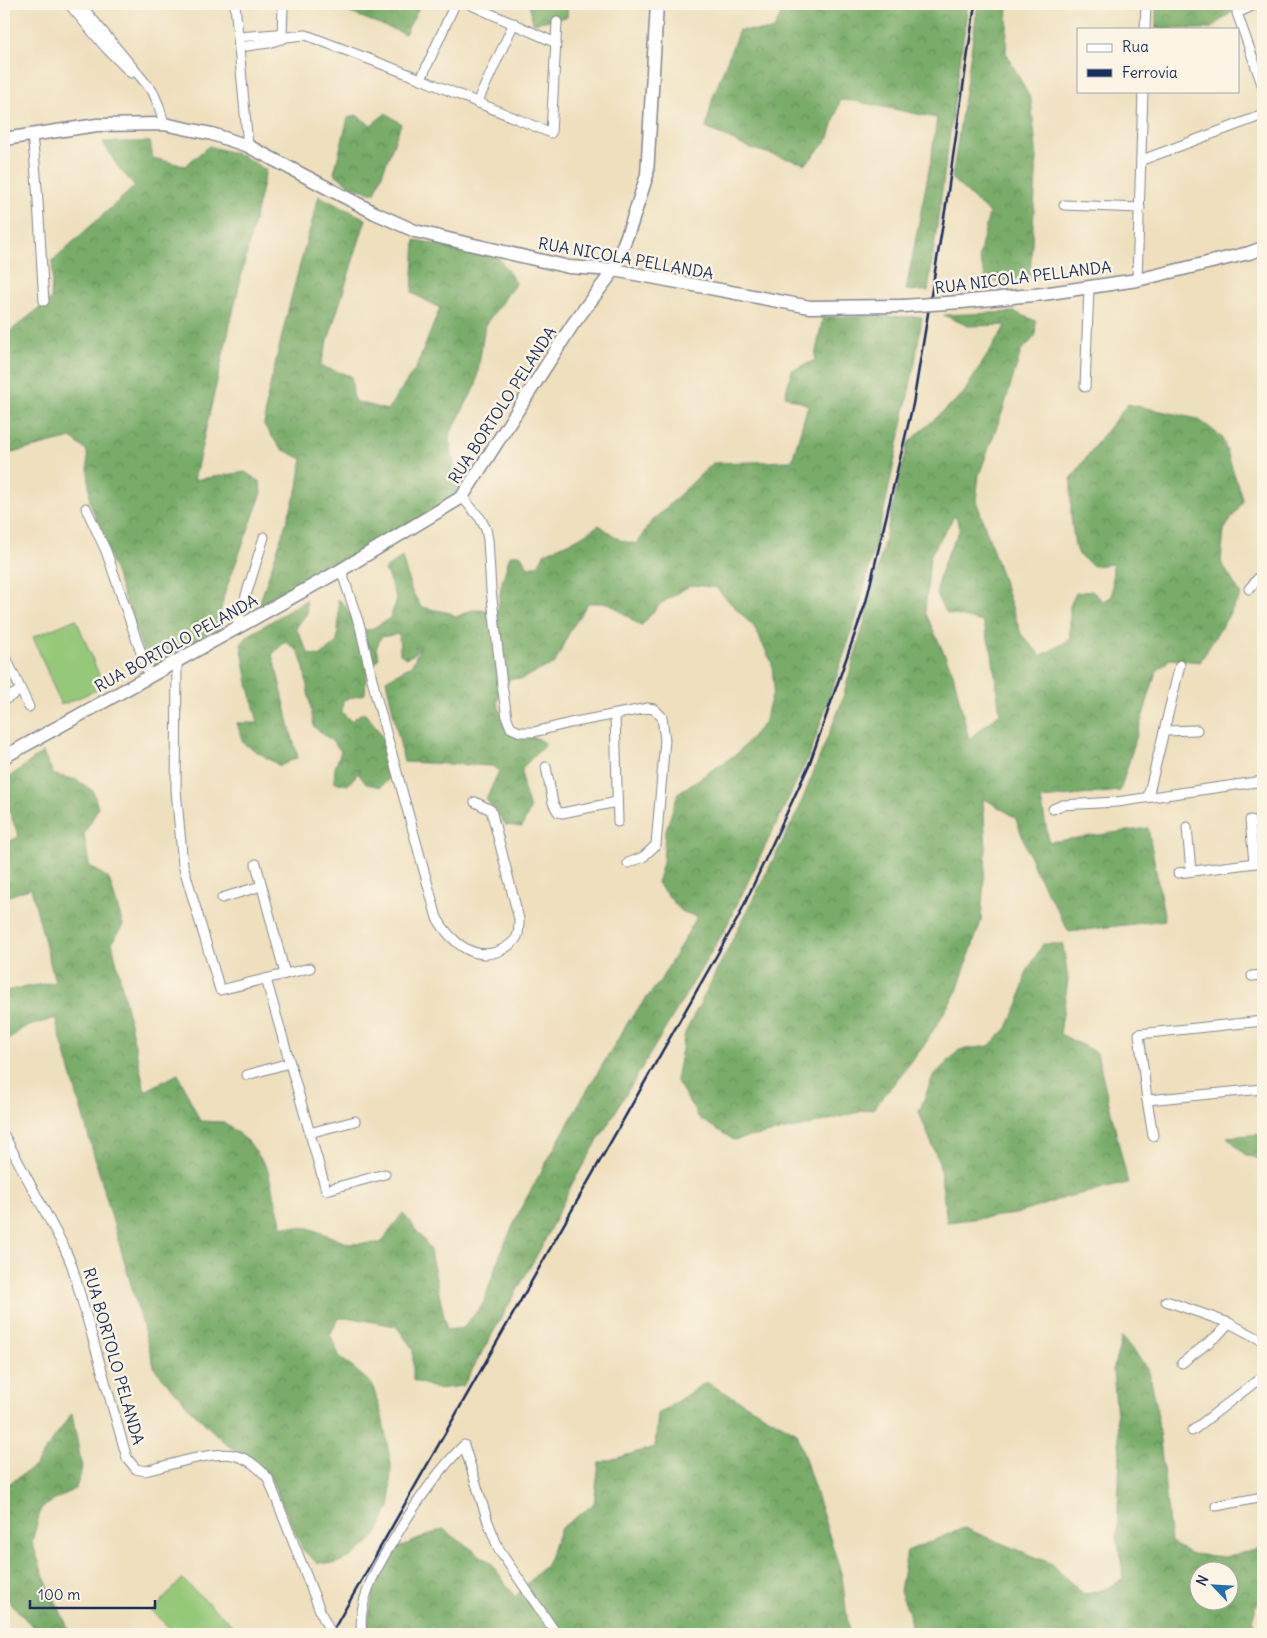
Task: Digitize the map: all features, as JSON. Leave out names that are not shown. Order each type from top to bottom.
[{"type":"main road","name":"RUA BORTOLO PELANDA","points":[[4,757],[340,570],[462,497],[573,324],[614,270],[647,174],[657,4]]},
{"type":"main road","name":"RUA NICOLA PELLANDA","points":[[4,139],[97,125],[164,124],[212,134],[248,146],[375,213],[415,230],[569,267],[614,270],[810,307],[903,306],[1043,294],[1137,280],[1250,253],[1263,248]]},
{"type":"street","points":[[69,4],[93,26],[140,80],[153,92],[164,124]]},
{"type":"street","points":[[80,4],[93,26]]},
{"type":"street","points":[[234,4],[248,146]]},
{"type":"street","points":[[283,4],[284,37]]},
{"type":"street","points":[[421,79],[455,4]]},
{"type":"street","points":[[470,4],[556,43]]},
{"type":"street","points":[[1145,28],[1146,4]]},
{"type":"street","points":[[1257,4],[1238,13],[1263,87]]},
{"type":"street","points":[[238,37],[267,34],[284,37],[306,35],[421,79],[550,133],[557,22]]},
{"type":"street","points":[[477,103],[514,23]]},
{"type":"street","points":[[239,47],[269,43],[284,37]]},
{"type":"street","points":[[1137,280],[1143,92]]},
{"type":"street","points":[[1142,160],[1263,116]]},
{"type":"street","points":[[32,136],[37,176],[44,301]]},
{"type":"street","points":[[1064,205],[1140,208]]},
{"type":"street","points":[[1085,387],[1089,287]]},
{"type":"street","points":[[462,497],[480,518],[486,529],[502,685],[507,718],[511,728],[520,732],[534,732],[648,708],[654,708],[662,717],[665,740],[656,845],[643,856],[628,863]]},
{"type":"street","points":[[86,508],[106,551],[149,676]]},
{"type":"street","points":[[236,628],[264,537]]},
{"type":"street","points":[[340,570],[360,627],[376,696],[437,918],[446,934],[455,941],[475,953],[489,954],[515,941],[519,933],[519,919],[491,810],[475,802]]},
{"type":"street","points":[[1249,589],[1263,572]]},
{"type":"street","points":[[4,658],[7,660],[29,707]]},
{"type":"street","points":[[177,661],[176,790],[183,865],[220,990],[310,968]]},
{"type":"street","points":[[1148,797],[1180,665]]},
{"type":"street","points":[[4,700],[21,690]]},
{"type":"street","points":[[614,714],[618,822]]},
{"type":"street","points":[[1164,731],[1197,730]]},
{"type":"street","points":[[546,767],[553,804],[558,812],[562,813],[617,802]]},
{"type":"street","points":[[1053,809],[1062,804],[1117,802],[1263,781]]},
{"type":"street","points":[[1178,873],[1259,863],[1250,820]]},
{"type":"street","points":[[1187,827],[1191,871]]},
{"type":"street","points":[[256,864],[285,974]]},
{"type":"street","points":[[222,898],[261,886]]},
{"type":"street","points":[[1252,976],[1263,975]]},
{"type":"street","points":[[266,979],[326,1190],[385,1174]]},
{"type":"street","points":[[1154,1136],[1147,1100],[1139,1034],[1263,1022]]},
{"type":"street","points":[[248,1075],[290,1063]]},
{"type":"street","points":[[1147,1100],[1263,1090]]},
{"type":"street","points":[[309,1133],[355,1121]]},
{"type":"street","name":"RUA BORTOLO PELANDA","points":[[4,1135],[72,1266],[126,1458],[136,1469],[145,1471],[206,1456],[232,1455],[258,1467],[268,1478],[321,1614],[331,1634]]},
{"type":"street","points":[[1166,1301],[1229,1323],[1263,1340]]},
{"type":"street","points":[[1182,1363],[1218,1335],[1229,1323]]},
{"type":"street","points":[[1192,1431],[1263,1376]]},
{"type":"street","points":[[362,1634],[360,1622],[366,1593],[382,1560],[407,1518],[451,1458],[464,1445],[488,1522],[499,1550],[556,1633]]},
{"type":"street","points":[[1216,1506],[1263,1497]]},
{"type":"green space","points":[[335,4],[421,4],[405,34],[335,7]]},
{"type":"green space","points":[[529,4],[568,4],[567,17],[533,23]]},
{"type":"green space","points":[[786,4],[968,4],[928,291],[906,290],[937,118],[854,101],[840,100],[829,138],[806,164],[749,148],[706,128],[713,97],[739,30],[773,31]]},
{"type":"green space","points":[[978,4],[1008,4],[1006,53],[1031,100],[1037,158],[1030,278],[987,282],[979,257],[989,213],[952,179]]},
{"type":"green space","points":[[1156,4],[1242,4],[1211,28],[1156,28]]},
{"type":"green space","points":[[386,113],[401,124],[375,193],[353,188],[334,173],[348,118],[356,115],[371,125]]},
{"type":"green space","points":[[103,142],[150,142],[153,158],[185,166],[209,146],[241,155],[266,170],[194,480],[245,472],[260,482],[261,495],[224,595],[216,633],[151,673],[90,502],[87,451],[71,438],[4,455],[4,333],[9,332],[51,299],[53,260],[135,186],[118,167]]},
{"type":"green space","points":[[319,196],[366,219],[320,366],[351,376],[354,401],[387,410],[416,368],[440,308],[412,293],[415,240],[498,257],[516,283],[485,325],[476,385],[449,436],[458,489],[442,507],[257,611],[298,487],[302,459],[280,448],[264,425],[267,398],[292,294]]},
{"type":"green space","points":[[1015,312],[1036,321],[1035,337],[1021,351],[1003,410],[979,475],[976,500],[1021,634],[1041,656],[1069,640],[1070,606],[1076,593],[1092,591],[1103,601],[1112,597],[1113,564],[1094,566],[1080,556],[1075,546],[1071,517],[1071,479],[1128,404],[1198,419],[1222,437],[1243,501],[1224,530],[1221,562],[1241,595],[1200,662],[1170,659],[1156,672],[1120,791],[1041,799],[1049,842],[1148,828],[1165,920],[1069,932],[1035,870],[1015,817],[983,798],[986,849],[981,921],[957,991],[923,1047],[874,1108],[806,1126],[734,1140],[699,1118],[676,1080],[685,1033],[797,813],[841,704],[867,613],[908,443],[963,394],[1006,325],[968,326],[944,315]],"holes":[[[955,515],[960,529],[940,574],[937,593],[947,613],[983,622],[992,653],[1000,713],[969,739],[953,673],[925,612],[930,556]]]},
{"type":"green space","points":[[823,317],[922,317],[915,362],[885,506],[856,619],[810,754],[724,931],[573,1182],[543,1244],[463,1386],[437,1389],[413,1380],[413,1349],[396,1326],[352,1318],[339,1318],[330,1335],[340,1357],[372,1384],[382,1416],[391,1464],[390,1506],[376,1536],[353,1556],[333,1564],[316,1562],[303,1550],[270,1477],[226,1444],[192,1411],[155,1369],[55,1018],[23,1028],[4,1044],[4,991],[55,982],[31,888],[4,898],[4,843],[19,837],[4,797],[4,781],[43,752],[54,775],[77,780],[93,791],[98,808],[84,834],[89,865],[109,879],[123,925],[112,942],[145,1091],[178,1074],[200,1121],[224,1122],[249,1142],[267,1168],[282,1226],[309,1228],[349,1244],[381,1243],[403,1213],[429,1247],[447,1330],[463,1328],[483,1304],[501,1252],[521,1208],[579,1104],[630,1019],[660,981],[697,917],[681,911],[657,883],[663,863],[665,833],[678,793],[738,753],[764,723],[774,689],[772,663],[754,627],[715,587],[691,585],[660,604],[641,626],[609,603],[588,603],[570,631],[555,663],[521,679],[510,678],[497,701],[506,730],[539,739],[546,744],[522,768],[523,786],[530,809],[522,827],[506,825],[486,799],[499,771],[492,766],[404,762],[386,680],[412,665],[420,647],[413,655],[406,658],[400,654],[399,634],[381,637],[376,649],[379,657],[366,676],[365,694],[343,700],[342,712],[351,721],[364,713],[381,735],[393,775],[381,787],[366,784],[358,773],[348,785],[334,782],[335,768],[341,751],[331,740],[314,727],[304,668],[298,651],[285,641],[272,655],[298,757],[280,766],[243,743],[237,723],[258,723],[241,644],[249,635],[306,600],[307,613],[296,628],[309,654],[320,656],[337,642],[338,599],[345,605],[357,629],[370,630],[390,618],[397,600],[385,569],[402,557],[411,589],[421,607],[451,613],[456,617],[472,610],[498,610],[501,586],[510,555],[521,555],[528,567],[538,565],[545,553],[579,538],[599,525],[620,540],[636,544],[651,522],[713,463],[792,461],[808,405],[785,396],[792,370],[814,361]]},
{"type":"green space","points":[[76,619],[104,687],[61,705],[33,637]]},
{"type":"green space","points":[[1043,944],[1063,944],[1068,980],[1060,1034],[1097,1053],[1128,1183],[1067,1197],[1016,1214],[947,1222],[939,1162],[919,1112],[933,1076],[959,1050],[989,1046],[1007,1028],[1019,1003],[1026,973]]},
{"type":"green space","points":[[1263,1134],[1263,1161],[1244,1154],[1227,1137]]},
{"type":"green space","points":[[1122,1337],[1148,1368],[1156,1403],[1171,1543],[1192,1554],[1225,1557],[1263,1547],[1263,1600],[1258,1602],[1252,1620],[1259,1632],[1263,1631],[1263,1634],[912,1634],[909,1613],[900,1591],[907,1551],[964,1528],[1050,1563],[1084,1595],[1105,1589],[1124,1579],[1117,1536],[1120,1454],[1113,1370]]},
{"type":"green space","points":[[706,1382],[797,1433],[842,1576],[849,1634],[366,1634],[374,1588],[398,1548],[443,1529],[491,1563],[515,1597],[547,1563],[561,1528],[594,1504],[599,1463],[655,1447],[658,1414]]},
{"type":"green space","points":[[72,1413],[82,1468],[76,1488],[41,1508],[32,1542],[45,1579],[71,1634],[36,1634],[32,1626],[4,1596],[4,1487],[35,1466]]},
{"type":"green space","points":[[182,1579],[232,1625],[224,1634],[176,1634],[152,1612]]},
{"type":"railway","points":[[331,1634],[738,918],[809,765],[866,602],[913,404],[946,205],[975,4]]}]
